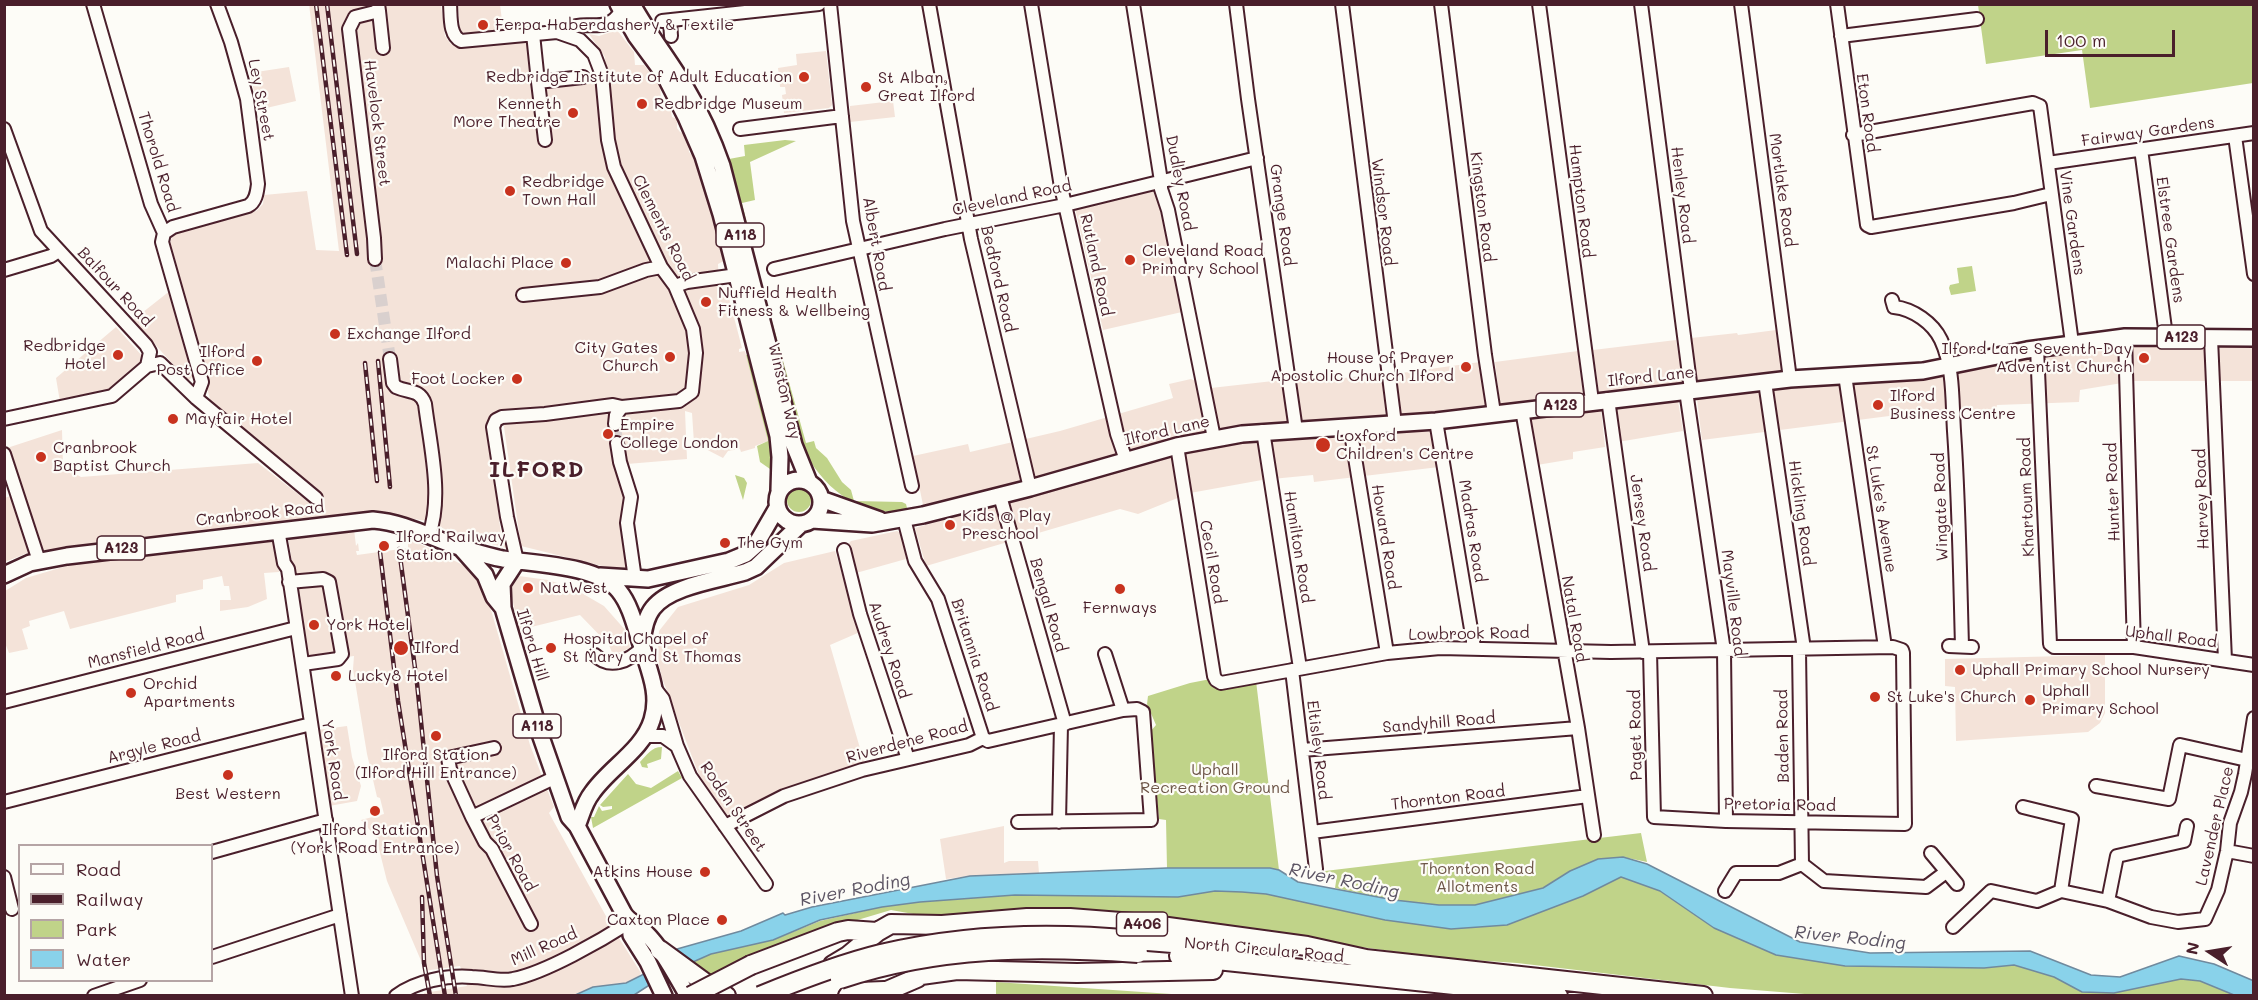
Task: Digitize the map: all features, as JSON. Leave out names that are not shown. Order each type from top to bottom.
[{"type":"highway","name":"A406","points":[[753,996],[835,965],[877,932],[891,924],[942,925],[1027,918],[1120,921],[1306,946],[1366,959]]},
{"type":"highway","points":[[915,925],[930,942],[929,964],[921,975]]},
{"type":"highway","name":"A406","points":[[691,990],[824,937],[849,930],[877,932]]},
{"type":"highway","name":"North Circular Road","points":[[760,996],[846,964],[882,954],[956,941],[1044,934],[1233,961],[1558,996]]},
{"type":"highway","name":"North Circular Road","points":[[794,996],[850,976],[895,964],[967,952],[1048,947],[1137,947],[1366,959],[1703,996]]},
{"type":"highway","points":[[654,956],[691,990],[726,996]]},
{"type":"highway","name":"A406","points":[[849,996],[859,992],[879,993],[921,975],[957,970],[1077,973],[1164,969],[1317,971]]},
{"type":"main road","name":"Winston Way","points":[[624,6],[636,36],[664,74],[698,141],[714,186],[778,436],[779,490]]},
{"type":"main road","name":"Winston Way","points":[[624,6],[645,27],[687,90],[709,131],[719,158],[795,445],[809,482]]},
{"type":"main road","name":"Ilford Lane","points":[[807,522],[872,524],[904,519],[1030,488],[1177,446],[1263,431],[1436,421],[1791,379],[1897,373],[1950,367],[2037,348],[2125,337],[2253,338]]},
{"type":"main road","points":[[779,490],[783,485],[794,480],[809,482]]},
{"type":"main road","name":"A118","points":[[809,482],[815,486],[821,499]]},
{"type":"main road","name":"A118","points":[[503,608],[502,584],[517,561],[538,562],[600,576],[635,579],[659,578],[729,561],[746,554],[764,533],[777,508],[779,490]]},
{"type":"main road","name":"Ilford Lane","points":[[821,499],[882,521]]},
{"type":"main road","points":[[642,648],[644,630],[653,608],[668,595],[756,567],[819,511],[821,499]]},
{"type":"main road","points":[[777,508],[782,517],[789,522],[807,522]]},
{"type":"main road","name":"Cranbrook Road","points":[[4,575],[18,567],[39,561],[88,553],[373,520],[404,524],[461,548],[517,561]]},
{"type":"main road","name":"Ilford Hill","points":[[461,548],[485,575],[494,597],[503,608],[540,734],[569,817],[577,826],[630,922],[645,931],[664,996]]},
{"type":"main road","points":[[577,826],[585,804],[593,791],[641,740],[653,719],[656,690],[629,609],[618,590],[600,576]]},
{"type":"main road","points":[[557,781],[572,795],[593,791]]},
{"type":"street","name":"Thorold Road","points":[[93,4],[151,204],[164,233],[162,242],[202,382],[196,398]]},
{"type":"street","name":"Ley Street","points":[[164,233],[173,226],[251,204],[258,184],[251,119],[240,70],[218,4]]},
{"type":"street","points":[[450,4],[452,31],[457,39],[468,42],[533,34],[563,33],[571,28],[593,25],[604,26],[615,20],[624,6]]},
{"type":"street","points":[[671,36],[666,21],[819,4]]},
{"type":"street","name":"Albert Road","points":[[830,4],[858,249],[912,486]]},
{"type":"street","name":"Bedford Road","points":[[929,4],[968,224],[1030,488]]},
{"type":"street","name":"Rutland Road","points":[[1031,4],[1065,205],[1105,381],[1126,460]]},
{"type":"street","name":"Dudley Road","points":[[1133,4],[1161,189],[1168,210],[1214,438]]},
{"type":"street","name":"Grange Road","points":[[1236,4],[1296,430]]},
{"type":"street","name":"Windsor Road","points":[[1342,4],[1395,423]]},
{"type":"street","name":"Kingston Road","points":[[1441,4],[1480,322],[1494,413]]},
{"type":"street","name":"Hampton Road","points":[[1539,4],[1592,401]]},
{"type":"street","name":"Henley Road","points":[[1641,4],[1689,391]]},
{"type":"street","name":"Mortlake Road","points":[[1741,4],[1791,379]]},
{"type":"street","name":"Eton Road","points":[[1837,4],[1867,225],[1871,227],[2014,203],[2051,194]]},
{"type":"street","name":"Havelock Street","points":[[375,259],[349,29],[355,17],[379,8],[383,48]]},
{"type":"street","points":[[1841,36],[1977,19]]},
{"type":"street","name":"Clements Road","points":[[517,561],[505,507],[493,427],[496,420],[502,417],[604,406],[622,407],[679,401],[692,393],[696,353],[693,329],[675,286],[661,267],[614,167],[608,140],[602,75],[598,63],[594,54],[580,40],[563,33]]},
{"type":"street","points":[[533,34],[545,140]]},
{"type":"street","points":[[538,82],[584,77]]},
{"type":"street","name":"Vine Gardens","points":[[1853,135],[2004,108],[2033,104],[2040,106],[2072,343]]},
{"type":"street","points":[[741,129],[842,116]]},
{"type":"street","name":"Balfour Road","points":[[4,129],[38,226],[144,342],[150,352],[147,366]]},
{"type":"street","name":"Fairway Gardens","points":[[2048,163],[2253,133]]},
{"type":"street","points":[[2235,136],[2253,274]]},
{"type":"street","name":"Elstree Gardens","points":[[2141,149],[2166,336]]},
{"type":"street","name":"Cleveland Road","points":[[774,268],[968,224],[1065,205],[1257,158]]},
{"type":"street","points":[[4,270],[51,256],[59,251]]},
{"type":"street","points":[[523,295],[600,287],[646,270],[661,267]]},
{"type":"street","points":[[675,286],[687,282],[737,275]]},
{"type":"street","name":"Wingate Road","points":[[1892,300],[1894,307],[1917,315],[1932,327],[1940,339],[1950,367],[1961,646]]},
{"type":"street","name":"Hunter Road","points":[[2125,337],[2134,646]]},
{"type":"street","name":"Harvey Road","points":[[2211,338],[2225,660]]},
{"type":"street","name":"Khartoum Road","points":[[2037,348],[2050,644]]},
{"type":"street","points":[[390,359],[393,383],[396,387],[420,394],[425,404],[435,486],[434,521],[429,535]]},
{"type":"street","points":[[4,419],[112,396],[147,366],[161,363],[196,398],[316,498]]},
{"type":"street","name":"St Luke's Avenue","points":[[1845,375],[1885,647]]},
{"type":"street","name":"Hickling Road","points":[[1765,382],[1802,650]]},
{"type":"street","name":"Mayville Road","points":[[1689,391],[1724,651],[1726,821]]},
{"type":"street","name":"Jersey Road","points":[[1608,399],[1647,652]]},
{"type":"street","points":[[615,424],[616,415],[622,407]]},
{"type":"street","name":"Natal Road","points":[[1522,410],[1578,728],[1594,835]]},
{"type":"street","name":"Madras Road","points":[[1436,421],[1474,647]]},
{"type":"street","name":"Howard Road","points":[[1350,427],[1388,653]]},
{"type":"street","name":"Hamilton Road","points":[[1263,431],[1296,669]]},
{"type":"street","points":[[617,443],[620,462],[631,497],[628,531],[635,579]]},
{"type":"street","name":"Cecil Road","points":[[1177,446],[1214,676],[1218,681]]},
{"type":"street","points":[[4,454],[39,561]]},
{"type":"street","name":"Bengal Road","points":[[1000,496],[1063,724],[1059,822]]},
{"type":"street","name":"Britannia Road","points":[[904,519],[915,561],[938,599],[983,738]]},
{"type":"street","name":"York Road","points":[[278,530],[284,563],[288,569],[352,996]]},
{"type":"street","name":"Audrey Road","points":[[844,550],[860,614],[908,759]]},
{"type":"street","points":[[289,582],[323,579],[329,582],[342,654],[338,659],[303,664]]},
{"type":"street","name":"Mansfield Road","points":[[4,702],[296,628]]},
{"type":"street","name":"Uphall Road","points":[[2050,644],[2054,647],[2134,646],[2253,665]]},
{"type":"street","points":[[1724,651],[1885,647]]},
{"type":"street","name":"Pretoria Road","points":[[1654,817],[1726,821],[1905,824],[1902,650],[1885,647]]},
{"type":"street","points":[[595,656],[606,663],[618,663],[632,658],[642,648]]},
{"type":"street","name":"Lowbrook Road","points":[[1218,681],[1388,653],[1440,648],[1647,652],[1724,651]]},
{"type":"street","name":"Baden Road","points":[[1802,650],[1801,822],[1803,864]]},
{"type":"street","name":"Paget Road","points":[[1647,652],[1654,817]]},
{"type":"street","points":[[1105,654],[1123,710]]},
{"type":"street","name":"Eltisley Road","points":[[1296,669],[1302,750],[1316,869]]},
{"type":"street","name":"Roden Street","points":[[656,690],[663,699],[677,746],[690,776],[766,884]]},
{"type":"street","name":"Riverdene Road","points":[[725,826],[784,796],[862,770],[969,745],[983,738],[988,741],[1123,710],[1139,709],[1143,712],[1145,725],[1151,820],[1059,822]]},
{"type":"street","name":"Lavender Place","points":[[2061,891],[2108,901],[2151,916],[2178,922],[2205,918],[2218,890],[2227,851],[2230,823],[2249,774],[2247,760],[2253,718]]},
{"type":"street","name":"Argyle Road","points":[[4,802],[311,724]]},
{"type":"street","name":"Sandyhill Road","points":[[1302,750],[1578,728]]},
{"type":"street","points":[[641,740],[663,736],[677,746]]},
{"type":"street","points":[[2096,786],[2169,799],[2180,745],[2247,760]]},
{"type":"street","points":[[472,817],[450,769],[448,758],[494,748]]},
{"type":"street","name":"Prior Road","points":[[531,924],[472,817],[557,781]]},
{"type":"street","name":"Thornton Road","points":[[1312,832],[1588,796]]},
{"type":"street","points":[[1953,927],[1991,891],[2037,901],[2061,891],[2072,819],[2023,807]]},
{"type":"street","points":[[213,852],[326,820]]},
{"type":"street","points":[[1017,822],[1059,822]]},
{"type":"street","points":[[2108,901],[2116,856],[2184,841],[2187,826]]},
{"type":"street","points":[[2227,851],[2253,856]]},
{"type":"street","points":[[1931,853],[1957,884]]},
{"type":"street","points":[[1725,891],[1736,873],[1779,873],[1803,864],[1824,881],[1926,887],[1946,872]]},
{"type":"street","points":[[4,877],[12,909]]},
{"type":"street","points":[[213,957],[340,915]]},
{"type":"street","name":"Mill Road","points":[[396,996],[407,988],[426,982],[466,977],[505,980],[519,977],[572,954],[630,922]]},
{"type":"street","points":[[94,996],[137,982]]},
{"type":"shaded area","points":[[309,4],[441,5],[445,36],[450,43],[462,48],[463,36],[460,29],[458,5],[500,5],[505,43],[529,40],[535,85],[604,77],[605,57],[589,34],[599,36],[617,30],[634,52],[635,65],[644,65],[660,86],[661,99],[654,100],[655,107],[670,106],[672,117],[677,119],[677,128],[680,132],[687,134],[689,152],[697,160],[706,181],[702,183],[709,198],[726,260],[718,264],[719,288],[729,298],[742,348],[739,352],[745,351],[768,441],[741,452],[740,449],[728,451],[723,458],[694,443],[692,413],[685,411],[687,459],[627,464],[630,572],[521,546],[502,413],[491,417],[488,428],[501,535],[506,539],[507,548],[460,536],[427,521],[387,515],[237,528],[41,553],[7,448],[62,430],[63,467],[81,477],[258,463],[311,504],[320,493],[211,403],[169,246],[172,237],[177,232],[256,211],[263,204],[264,195],[307,191],[316,250],[339,251]]},
{"type":"shaded area","name":"Redbridge Institute of Adult Education","points":[[826,51],[832,105],[829,108],[784,113],[782,95],[786,94],[785,87],[780,87],[778,68],[797,65],[796,54]]},
{"type":"shaded area","points":[[289,67],[296,101],[258,110],[250,73]]},
{"type":"shaded area","points":[[893,101],[895,117],[850,122],[850,106]]},
{"type":"shaded area","name":"Cleveland Road Primary School","points":[[1158,189],[1182,312],[1103,330],[1075,208]]},
{"type":"shaded area","points":[[171,290],[196,373],[188,381],[133,320]]},
{"type":"shaded area","points":[[116,327],[144,358],[107,391],[60,402],[56,378]]},
{"type":"shaded area","points":[[1776,330],[1782,371],[1697,382],[1691,338]]},
{"type":"shaded area","points":[[1676,340],[1683,384],[1599,393],[1593,350]]},
{"type":"shaded area","points":[[2204,344],[2253,348],[2253,381],[2134,381],[2080,390],[2079,402],[1997,405],[1996,409],[1960,411],[1945,415],[1897,418],[1897,415],[1702,440],[1697,399],[1773,389],[1913,379],[2030,357],[2047,358],[2116,345]]},
{"type":"shaded area","points":[[1578,351],[1583,394],[1500,404],[1495,362]]},
{"type":"shaded area","points":[[1480,362],[1485,405],[1400,417],[1394,374]]},
{"type":"shaded area","points":[[1333,372],[1334,379],[1381,374],[1386,418],[1302,425],[1296,377]]},
{"type":"shaded area","points":[[1191,379],[1211,388],[1282,380],[1288,424],[1235,430],[1109,457],[987,493],[923,505],[913,456],[968,444],[970,452],[1060,431],[1173,398],[1169,384]]},
{"type":"shaded area","points":[[1678,401],[1683,431],[1618,442],[1615,408]]},
{"type":"shaded area","points":[[1601,409],[1605,447],[1573,452],[1573,459],[1537,465],[1530,419]]},
{"type":"shaded area","points":[[1433,431],[1439,467],[1314,482],[1313,475],[1262,480],[1190,493],[1138,514],[1120,509],[926,566],[915,528],[1162,457],[1258,438]]},
{"type":"shaded area","points":[[11,496],[30,552],[5,562],[4,498]]},
{"type":"shaded area","points":[[354,529],[356,546],[358,543],[359,551],[356,551],[357,555],[408,548],[408,538],[465,566],[478,577],[485,589],[530,745],[554,807],[549,813],[612,927],[641,973],[639,976],[622,985],[593,987],[573,995],[424,995],[424,993],[467,986],[460,966],[423,971],[422,963],[387,881],[376,837],[361,820],[384,814],[380,798],[377,797],[367,754],[353,669],[354,656],[308,662],[288,537]]},
{"type":"shaded area","points":[[897,531],[902,533],[906,559],[856,573],[848,544],[851,541]]},
{"type":"shaded area","points":[[273,538],[276,540],[279,572],[264,573],[267,599],[248,607],[220,611],[220,600],[231,600],[229,586],[224,586],[222,576],[203,580],[203,589],[176,595],[176,602],[70,629],[64,611],[29,621],[30,626],[22,629],[28,649],[9,653],[5,643],[5,591],[26,578],[90,559]]},
{"type":"shaded area","points":[[835,551],[860,632],[830,645],[864,762],[779,794],[727,819],[699,775],[662,678],[657,656],[659,631],[678,607],[749,585],[784,563]]},
{"type":"shaded area","points":[[519,576],[548,580],[573,588],[604,606],[627,632],[630,648],[613,655],[609,645],[580,615],[519,630],[511,593],[512,583]]},
{"type":"shaded area","name":"Uphall Primary School","points":[[2105,655],[2105,713],[2100,723],[2088,732],[1956,741],[1955,687],[1945,686],[1945,659]]},
{"type":"shaded area","points":[[347,726],[352,757],[361,786],[357,801],[329,806],[317,730]]},
{"type":"shaded area","points":[[1004,826],[1004,863],[1038,861],[1039,873],[946,879],[940,839]]},
{"type":"green space","points":[[1978,5],[2253,5],[2253,83],[2090,108],[2082,50],[1986,64]]},
{"type":"green space","points":[[785,140],[796,141],[750,162],[755,200],[742,203],[763,289],[806,443],[814,441],[816,448],[827,458],[842,482],[851,490],[854,501],[902,502],[906,504],[908,512],[873,509],[844,497],[821,476],[801,446],[720,145],[723,143],[729,159],[745,156],[744,145]]},
{"type":"green space","points":[[1972,266],[1976,291],[1951,295],[1950,285],[1959,283],[1957,268]]},
{"type":"green space","points":[[750,354],[770,434],[770,469],[760,462],[757,446],[768,441],[746,355]]},
{"type":"green space","points":[[735,475],[744,478],[747,483],[743,500]]},
{"type":"green space","points":[[794,488],[804,488],[811,495],[811,505],[804,512],[794,512],[787,505],[787,495]]},
{"type":"green space","name":"Uphall Recreation Ground","points":[[1257,670],[1260,680],[1256,681],[1279,870],[1270,868],[1167,868],[1166,820],[1159,819],[1150,732],[1156,725],[1147,704],[1148,696],[1190,683]]},
{"type":"green space","points":[[662,747],[661,759],[647,764],[648,768],[642,767],[640,762],[647,754],[655,748]]},
{"type":"green space","points":[[678,771],[682,778],[593,828],[591,817],[594,817],[599,806],[602,811],[612,809],[612,806],[600,805],[628,774],[636,784],[651,788]]},
{"type":"green space","name":"Thornton Road Allotments","points":[[1641,833],[1647,862],[1623,857],[1570,871],[1543,888],[1475,905],[1439,905],[1394,900],[1335,888],[1337,875],[1325,874],[1325,871]]},
{"type":"green space","points":[[1621,877],[1660,891],[1714,928],[1776,955],[1845,966],[1984,968],[2014,965],[2054,977],[2082,992],[2114,993],[2181,979],[2200,981],[2231,994],[2230,996],[1817,995],[1730,988],[1517,963],[1443,958],[1286,937],[936,918],[891,910],[824,930],[712,977],[692,962],[711,954],[773,940],[820,921],[882,907],[920,902],[1016,895],[1178,897],[1215,891],[1242,892],[1266,894],[1385,920],[1451,929],[1507,925],[1583,896]]},
{"type":"green space","points":[[996,982],[1186,995],[996,995]]},
{"type":"water","points":[[1623,857],[1647,864],[1800,942],[1870,953],[2030,951],[2091,975],[2120,977],[2179,956],[2214,964],[2254,981],[2253,995],[2234,995],[2200,981],[2181,979],[2114,993],[2082,992],[2054,977],[2014,965],[1984,968],[1845,966],[1776,955],[1714,928],[1660,891],[1621,877],[1583,896],[1507,925],[1451,929],[1385,920],[1266,894],[1242,892],[1215,891],[1178,897],[1015,895],[920,902],[882,907],[820,920],[773,940],[711,954],[668,973],[634,995],[573,996],[593,987],[626,983],[642,975],[677,949],[741,931],[783,913],[785,915],[812,907],[970,876],[1167,868],[1270,868],[1279,870],[1298,882],[1394,900],[1439,905],[1475,905],[1543,888],[1570,871],[1598,859]]},
{"type":"tunnel","points":[[375,259],[390,359]]},
{"type":"tunnel","points":[[615,424],[617,443]]},
{"type":"railway","points":[[316,4],[347,255]]},
{"type":"railway","points":[[327,4],[357,254]]},
{"type":"railway","points":[[378,361],[390,487]]},
{"type":"railway","points":[[365,363],[377,481]]},
{"type":"railway","points":[[399,549],[417,683],[437,876],[456,996]]},
{"type":"railway","points":[[380,552],[398,701],[445,996]]},
{"type":"railway","points":[[422,897],[424,963],[430,996]]},
{"type":"place","name":"Ferpa Haberdashery & Textile","points":[[483,25]]},
{"type":"place","name":"Redbridge Institute of Adult Education","points":[[804,77]]},
{"type":"place","name":"St Alban, Great Ilford","points":[[866,87]]},
{"type":"place","name":"Redbridge Museum","points":[[642,104]]},
{"type":"place","name":"Kenneth More Theatre","points":[[573,113]]},
{"type":"place","name":"Redbridge Town Hall","points":[[510,191]]},
{"type":"place","name":"Cleveland Road Primary School","points":[[1130,260]]},
{"type":"place","name":"Malachi Place","points":[[566,263]]},
{"type":"place","name":"Nuffield Health Fitness & Wellbeing","points":[[706,302]]},
{"type":"place","name":"Exchange Ilford","points":[[335,334]]},
{"type":"place","name":"Redbridge Hotel","points":[[118,355]]},
{"type":"place","name":"City Gates Church","points":[[670,357]]},
{"type":"place","name":"Ilford Lane Seventh-Day Adventist Church","points":[[2144,358]]},
{"type":"place","name":"Ilford Post Office","points":[[257,361]]},
{"type":"place","name":"House of Prayer Apostolic Church Ilford","points":[[1466,367]]},
{"type":"place","name":"Foot Locker","points":[[517,379]]},
{"type":"place","name":"Ilford Business Centre","points":[[1878,405]]},
{"type":"place","name":"Mayfair Hotel","points":[[173,419]]},
{"type":"place","name":"Empire College London","points":[[608,434]]},
{"type":"place","name":"Loxford Children's Centre","points":[[1323,445]]},
{"type":"place","name":"Cranbrook Baptist Church","points":[[41,457]]},
{"type":"place","name":"Kids @ Play Preschool","points":[[950,525]]},
{"type":"place","name":"The Gym","points":[[725,543]]},
{"type":"place","name":"Ilford Railway Station","points":[[384,546]]},
{"type":"place","name":"NatWest","points":[[528,588]]},
{"type":"place","name":"Fernways","points":[[1120,589]]},
{"type":"place","name":"York Hotel","points":[[314,625]]},
{"type":"place","name":"Ilford","points":[[401,648]]},
{"type":"place","name":"Hospital Chapel of St Mary and St Thomas","points":[[551,648]]},
{"type":"place","name":"Uphall Primary School Nursery","points":[[1960,670]]},
{"type":"place","name":"Lucky8 Hotel","points":[[336,676]]},
{"type":"place","name":"Orchid Apartments","points":[[131,693]]},
{"type":"place","name":"St Luke's Church","points":[[1875,697]]},
{"type":"place","name":"Uphall Primary School","points":[[2030,700]]},
{"type":"place","name":"Ilford Station (Ilford Hill Entrance)","points":[[436,736]]},
{"type":"place","name":"Best Western","points":[[228,775]]},
{"type":"place","name":"Ilford Station (York Road Entrance)","points":[[375,811]]},
{"type":"place","name":"Atkins House","points":[[705,872]]},
{"type":"place","name":"Caxton Place","points":[[722,920]]},
{"type":"district","name":"ILFORD","points":[[537,470]]},
{"type":"water label","name":"River Roding","points":[[1344,881]]},
{"type":"water label","name":"River Roding","points":[[855,890]]},
{"type":"water label","name":"River Roding","points":[[1850,938]]}]
